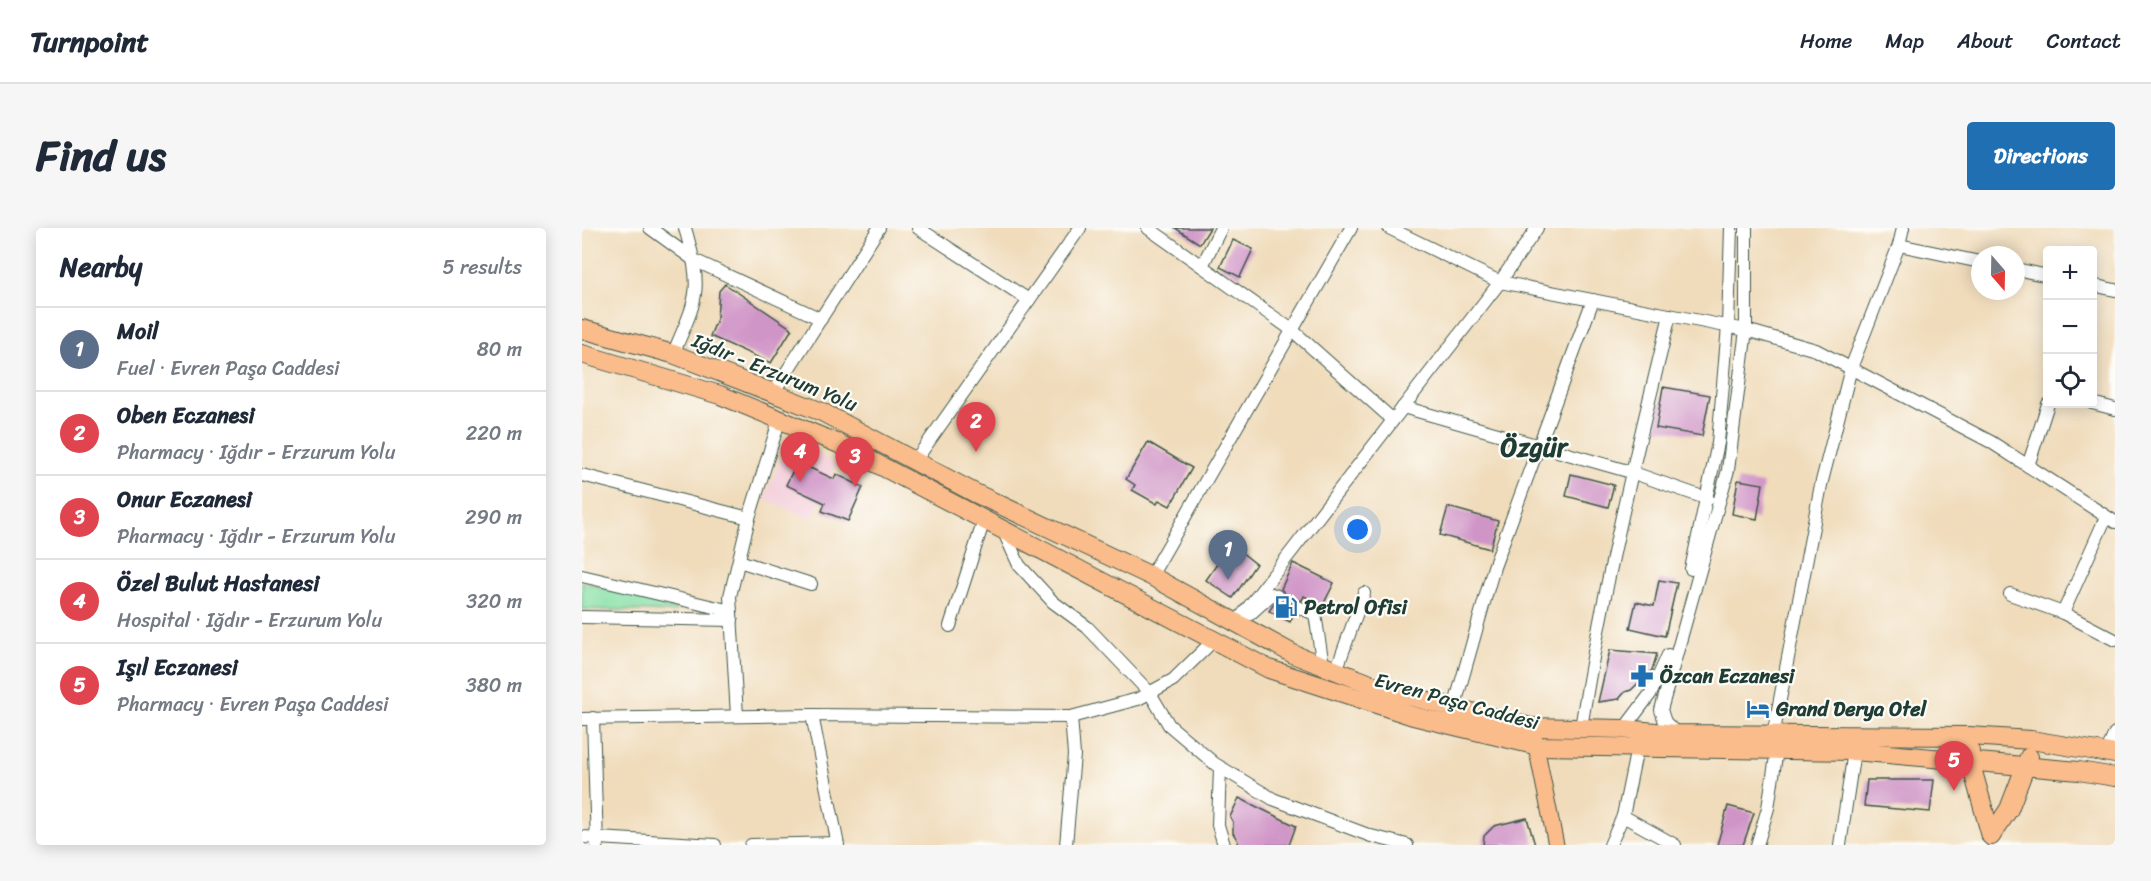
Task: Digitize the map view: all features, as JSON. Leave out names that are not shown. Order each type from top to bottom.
[{"type":"highway","name":"Iğdır - Erzurum Yolu","points":[[582,329],[673,354],[822,411],[975,493]]},
{"type":"highway","points":[[582,354],[720,395],[780,418],[839,444],[979,517]]},
{"type":"highway","name":"Evren Paşa Caddesi","points":[[975,493],[1151,576],[1295,655],[1389,691],[1530,727],[1624,729],[2027,766],[2115,777]]},
{"type":"highway","name":"Evren Paşa Caddesi","points":[[979,517],[1269,669],[1413,716],[1538,746],[1637,748],[1969,736],[2031,740],[2111,753]]},
{"type":"highway","points":[[1969,736],[1970,761],[1992,840]]},
{"type":"highway","points":[[1992,840],[2009,809],[2027,766],[2031,740]]},
{"type":"main road","points":[[1530,727],[1538,746],[1556,845]]},
{"type":"street","points":[[650,228],[694,260],[821,319]]},
{"type":"street","points":[[673,354],[695,302],[698,283],[685,228]]},
{"type":"street","points":[[774,393],[879,228]]},
{"type":"street","points":[[918,228],[1029,300]]},
{"type":"street","points":[[915,461],[1080,228]]},
{"type":"street","points":[[1148,228],[1292,330],[1394,420]]},
{"type":"street","points":[[1202,266],[1221,228]]},
{"type":"street","points":[[1151,576],[1351,228]]},
{"type":"street","points":[[1389,228],[1500,282],[1728,326],[1816,350],[1991,442],[2111,520],[2063,613]]},
{"type":"street","points":[[1238,623],[1500,282],[1537,228]]},
{"type":"street","points":[[1624,729],[1651,693],[1664,669],[1708,499],[1718,443],[1728,326],[1731,228]]},
{"type":"street","points":[[1677,734],[1665,722],[1661,710],[1728,470],[1746,330],[1746,228]]},
{"type":"street","points":[[1757,845],[1768,807],[1775,743],[1821,485],[1851,368],[1899,245],[1903,228]]},
{"type":"street","points":[[1899,245],[1971,260]]},
{"type":"street","points":[[2025,271],[2043,275]]},
{"type":"street","points":[[2097,286],[2115,290]]},
{"type":"street","points":[[1454,708],[1494,567],[1593,300]]},
{"type":"street","points":[[1581,728],[1591,664],[1631,472],[1670,315]]},
{"type":"street","points":[[2097,405],[2115,410]]},
{"type":"street","points":[[1403,408],[1631,472],[1708,499]]},
{"type":"street","points":[[2028,466],[2047,408]]},
{"type":"street","points":[[737,716],[730,596],[749,518],[780,418]]},
{"type":"street","points":[[582,475],[749,518]]},
{"type":"street","points":[[950,626],[979,517]]},
{"type":"street","points":[[1003,530],[1019,565],[1053,602],[1087,627],[1150,693],[1169,725],[1220,768],[1273,799],[1371,836],[1407,845]]},
{"type":"street","points":[[739,561],[811,584]]},
{"type":"street","points":[[582,576],[732,616]]},
{"type":"street","points":[[1330,668],[1364,593]]},
{"type":"street","points":[[1238,623],[1272,594],[1277,596]]},
{"type":"street","points":[[2010,594],[2063,613],[2115,640]]},
{"type":"street","points":[[1298,607],[1315,614],[1330,668]]},
{"type":"street","points":[[582,617],[732,616]]},
{"type":"street","points":[[597,843],[588,718],[1071,717],[1138,699],[1150,693],[1173,680],[1214,640]]},
{"type":"street","points":[[751,845],[837,844],[812,716]]},
{"type":"street","points":[[1066,845],[1074,755],[1071,717]]},
{"type":"street","points":[[2111,753],[2115,733]]},
{"type":"street","points":[[1610,845],[1623,816],[1637,748]]},
{"type":"street","points":[[1840,845],[1854,751]]},
{"type":"street","points":[[1220,768],[1218,825],[1224,845]]},
{"type":"street","points":[[1623,816],[1675,845]]},
{"type":"street","points":[[582,837],[597,843],[715,845]]},
{"type":"shaded area","points":[[790,437],[836,465],[812,519],[764,499]]},
{"type":"green space","points":[[582,582],[676,607],[675,612],[582,609]]},
{"type":"building","points":[[1175,228],[1210,228],[1200,244]]},
{"type":"building","points":[[1233,240],[1253,249],[1240,277],[1220,267]]},
{"type":"building","points":[[725,284],[792,329],[771,363],[710,336],[717,319],[719,291]]},
{"type":"building","points":[[1663,387],[1710,395],[1702,436],[1656,428]]},
{"type":"building","points":[[1148,442],[1192,468],[1170,506],[1159,500],[1157,504],[1132,490],[1135,485],[1126,479]]},
{"type":"building","points":[[797,462],[834,479],[836,474],[863,487],[848,521],[822,511],[825,503],[786,485]]},
{"type":"building","points":[[1571,474],[1614,485],[1608,507],[1566,496]]},
{"type":"building","points":[[1738,480],[1763,484],[1757,519],[1732,514]]},
{"type":"building","points":[[1448,507],[1498,521],[1490,549],[1440,535]]},
{"type":"building","points":[[1231,544],[1256,564],[1233,598],[1206,580]]},
{"type":"building","points":[[1293,563],[1334,583],[1323,605],[1304,596],[1302,600],[1293,601],[1290,608],[1294,614],[1290,622],[1269,611],[1274,604],[1279,604],[1284,600],[1285,594],[1281,589]]},
{"type":"building","points":[[1659,580],[1677,583],[1665,636],[1630,628],[1636,602],[1654,606]]},
{"type":"building","points":[[1610,650],[1657,654],[1652,670],[1631,690],[1625,692],[1619,699],[1598,702]]},
{"type":"building","points":[[1867,780],[1934,780],[1930,812],[1864,806]]},
{"type":"building","points":[[1239,798],[1296,826],[1289,845],[1236,845],[1238,841],[1233,833],[1233,822],[1230,817]]},
{"type":"building","points":[[1728,806],[1754,813],[1743,845],[1717,845]]},
{"type":"building","points":[[1527,818],[1535,845],[1483,845],[1484,836],[1494,826]]},
{"type":"tunnel","points":[[1277,596],[1298,607]]},
{"type":"place","name":"Oben Eczanesi","points":[[976,452]]},
{"type":"place","name":"Özel Bulut Hastanesi","points":[[800,482]]},
{"type":"place","name":"Onur Eczanesi","points":[[855,487]]},
{"type":"place","name":"Moil","points":[[1228,580]]},
{"type":"place","name":"Petrol Ofisi","points":[[1286,607]]},
{"type":"place","name":"Özcan Eczanesi","points":[[1642,676]]},
{"type":"place","name":"Grand Derya Otel","points":[[1758,709]]},
{"type":"place","name":"Işıl Eczanesi","points":[[1954,791]]},
{"type":"district","name":"Özgür","points":[[1534,447]]}]
